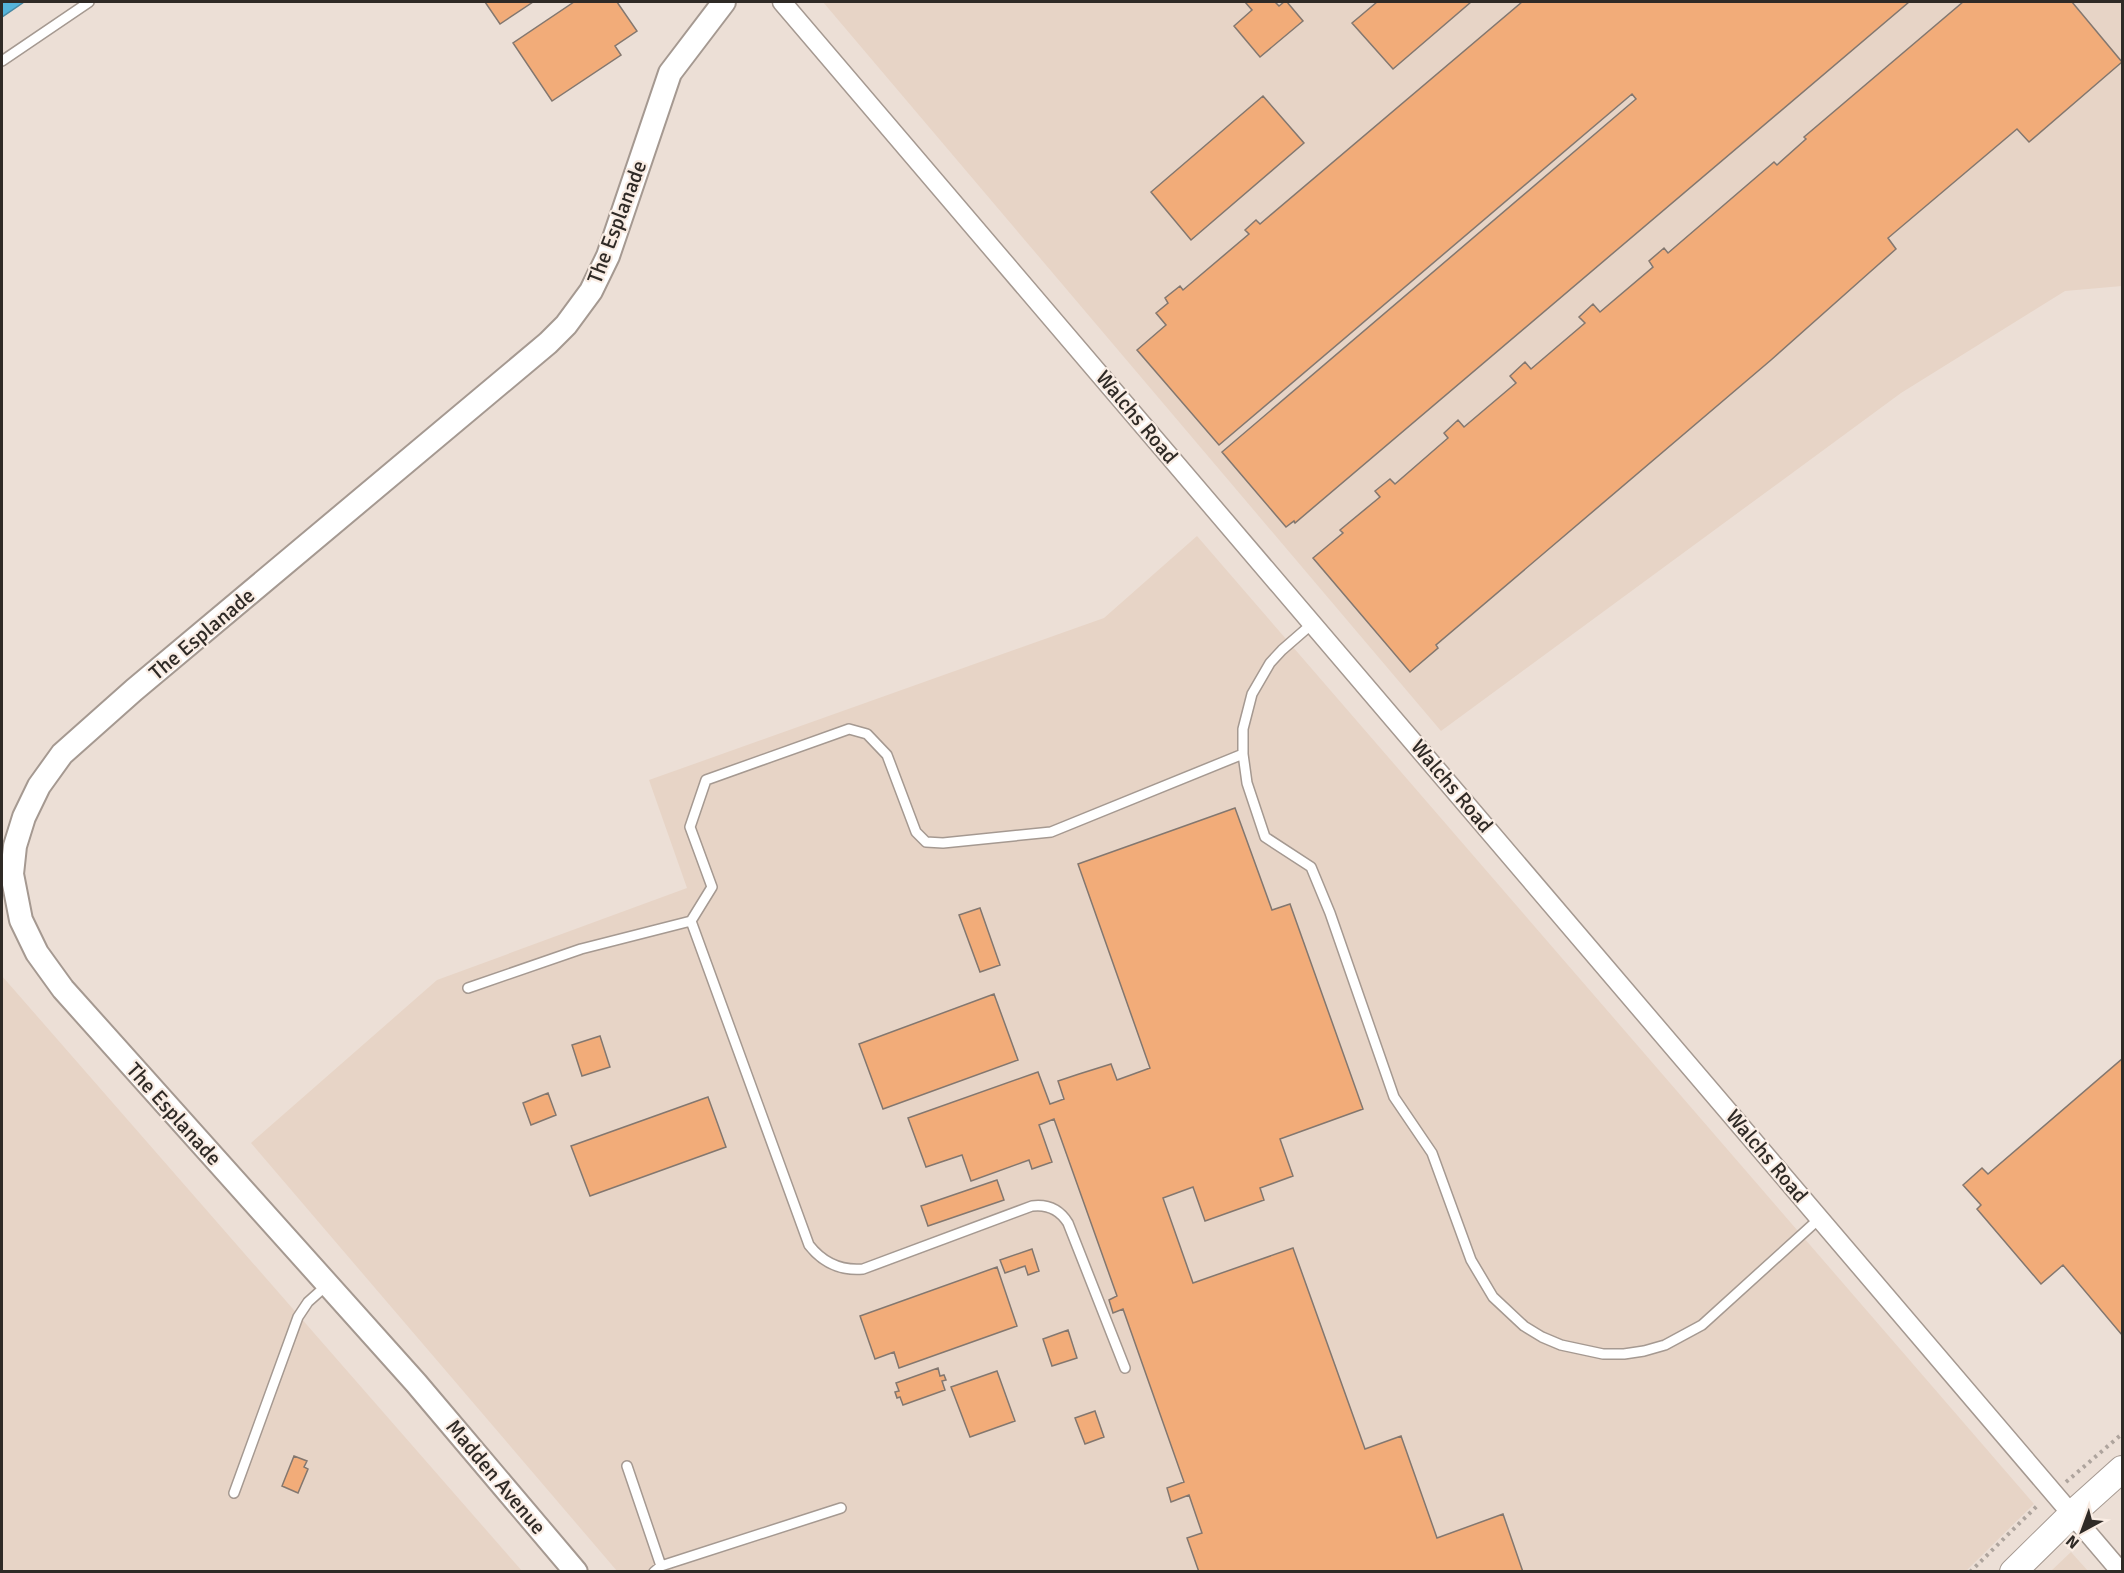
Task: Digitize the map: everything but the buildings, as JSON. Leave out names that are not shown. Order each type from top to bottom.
[{"type":"main road","points":[[2013,1572],[2122,1469]]},
{"type":"street","name":"The Esplanade","points":[[416,1383],[91,1023],[63,989],[37,953],[21,920],[12,874],[15,846],[24,817],[39,786],[62,754],[134,690],[548,343],[566,325],[591,291],[608,256],[670,73],[723,2]]},
{"type":"street","name":"Walchs Road","points":[[782,2],[2121,1572]]},
{"type":"street","name":"Madden Avenue","points":[[416,1383],[576,1572]]},
{"type":"lane","points":[[2,61],[89,2]]},
{"type":"lane","points":[[1313,623],[1282,650],[1260,678],[1247,711],[1243,729],[1243,754],[1247,783],[1265,837],[1311,867],[1330,913],[1394,1097],[1432,1153],[1471,1260],[1493,1297],[1524,1326],[1562,1345],[1592,1353],[1624,1354],[1665,1345],[1702,1325],[1820,1218]]},
{"type":"lane","points":[[468,988],[581,949],[691,921],[712,887],[690,827],[706,780],[849,729],[867,734],[887,755],[916,832],[926,842],[944,843],[1051,832],[1243,754]]},
{"type":"lane","points":[[691,921],[809,1245],[816,1254],[833,1265],[853,1270],[863,1269],[1032,1206],[1053,1208],[1068,1223],[1125,1368]]},
{"type":"lane","points":[[234,1493],[298,1317],[308,1302],[327,1284]]},
{"type":"lane","points":[[627,1466],[657,1569],[840,1508]]},
{"type":"path","points":[[2076,1473],[2122,1434]]},
{"type":"path","points":[[1970,1572],[2054,1492]]},
{"type":"shaded area","points":[[823,2],[2122,2],[2122,286],[2065,291],[1901,393],[1441,731]]},
{"type":"shaded area","points":[[1197,536],[2034,1504],[1965,1572],[617,1571],[251,1143],[437,980],[687,888],[649,780],[1104,618]]},
{"type":"shaded area","points":[[2,976],[522,1571],[2,1571]]},
{"type":"shaded area","points":[[2071,1552],[2088,1571],[2051,1571]]},
{"type":"water","points":[[2,2],[24,2],[2,17]]}]
